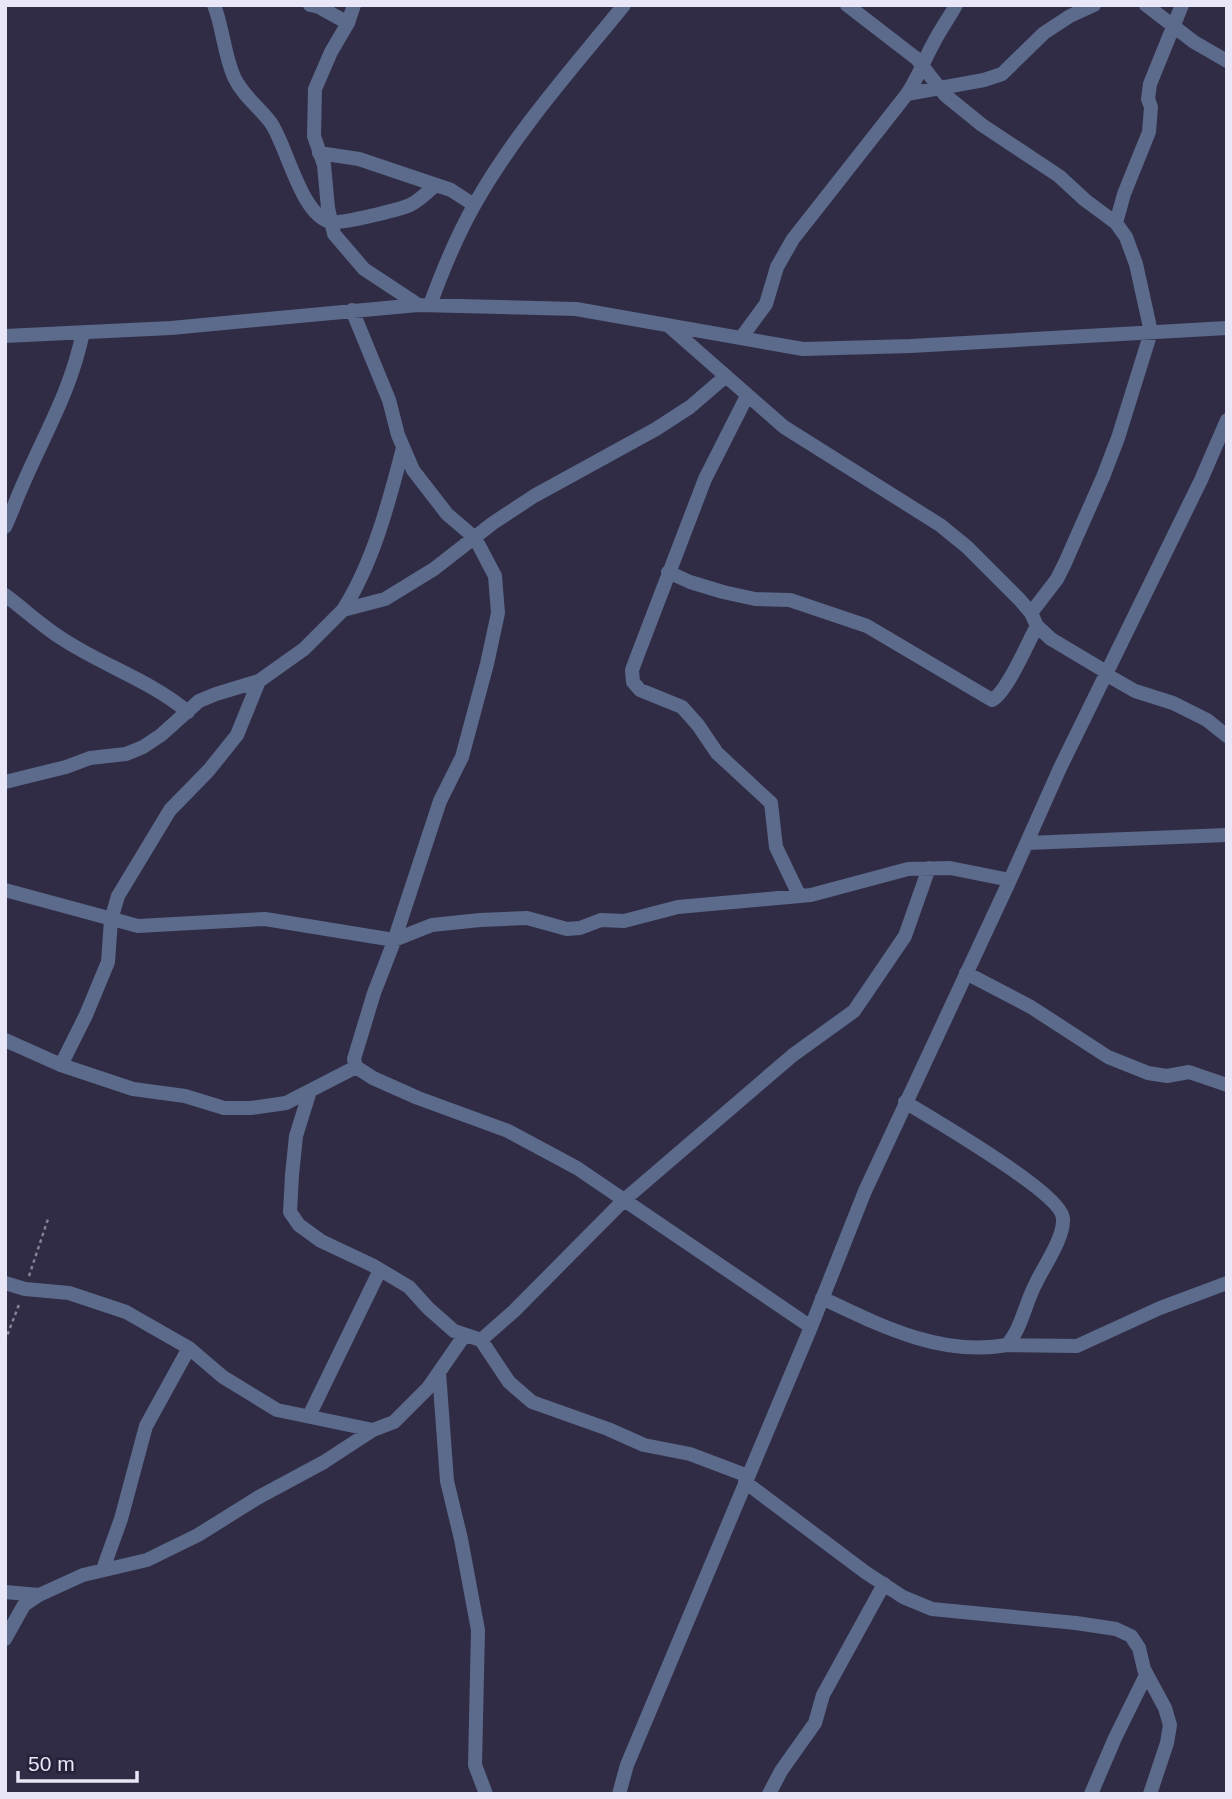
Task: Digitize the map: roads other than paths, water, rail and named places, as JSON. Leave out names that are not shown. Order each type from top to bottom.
[{"type":"street","points":[[214,5],[234,78],[244,94],[272,124],[303,193],[316,214],[331,222],[388,212],[412,204],[435,186]]},
{"type":"street","points":[[310,5],[348,23]]},
{"type":"street","points":[[354,5],[348,23],[331,52],[315,89],[314,136],[324,165],[331,222],[334,234],[364,269],[424,304]]},
{"type":"street","points":[[424,304],[474,205],[540,108],[624,5]]},
{"type":"street","points":[[668,572],[723,592],[755,599],[790,600],[817,607],[867,626],[992,701],[1008,685],[1034,619],[1065,563],[1103,477],[1122,426],[1151,332],[1136,264],[1126,237],[1116,223],[1084,200],[1059,176],[982,125],[945,95],[918,59],[847,5]]},
{"type":"street","points":[[741,338],[766,304],[777,267],[793,239],[907,94],[957,5]]},
{"type":"street","points":[[907,94],[984,80],[1002,74],[1044,33],[1070,16],[1094,5]]},
{"type":"street","points":[[1146,5],[1194,42],[1227,61]]},
{"type":"street","points":[[1116,223],[1124,194],[1149,132],[1150,84],[1182,5]]},
{"type":"street","points":[[319,153],[359,159],[451,190],[474,205]]},
{"type":"street","points":[[5,336],[171,328],[424,304],[576,309],[803,349],[911,346],[1227,328]]},
{"type":"street","points":[[352,310],[389,400],[398,435],[413,470],[447,514],[475,538],[495,576],[498,613],[462,757],[440,801],[374,993],[354,1059],[356,1067],[373,1078],[418,1098],[508,1131],[577,1168],[811,1327]]},
{"type":"street","points":[[669,326],[785,428],[940,525],[967,547],[1051,639],[1135,691],[1173,703],[1207,720],[1227,736]]},
{"type":"street","points":[[5,527],[54,422],[72,376],[83,332]]},
{"type":"street","points":[[343,610],[385,599],[434,569],[534,496],[656,429],[690,407],[726,376]]},
{"type":"street","points":[[747,396],[715,458],[668,572],[632,670],[633,682],[640,690],[681,707],[718,753],[771,803],[776,847],[799,895]]},
{"type":"street","points":[[619,1794],[627,1765],[811,1327],[865,1191],[1060,768],[1108,674],[1227,420]]},
{"type":"street","points":[[5,782],[66,767],[90,758],[126,754],[152,741],[199,701],[259,681],[304,649],[343,610],[361,579],[403,448]]},
{"type":"street","points":[[5,595],[61,638],[139,678],[168,695],[188,712]]},
{"type":"street","points":[[61,1065],[108,962],[111,920],[118,895],[170,810],[209,770],[237,735],[259,681]]},
{"type":"street","points":[[1027,843],[1227,835]]},
{"type":"street","points":[[481,1340],[514,1311],[624,1200],[793,1055],[855,1011],[905,936],[929,868]]},
{"type":"street","points":[[5,890],[111,920],[150,927],[265,919],[394,940],[432,925],[449,922],[516,918],[567,929],[580,928],[601,920],[624,920],[678,907],[811,895],[895,872],[929,868],[950,868],[1010,880]]},
{"type":"street","points":[[966,973],[1031,1007],[1108,1057],[1147,1073],[1167,1076],[1189,1072],[1227,1085]]},
{"type":"street","points":[[5,1040],[61,1065],[132,1089],[185,1096],[224,1108],[251,1108],[286,1103],[356,1067]]},
{"type":"street","points":[[310,1091],[296,1136],[290,1212],[299,1225],[321,1241],[409,1287],[445,1324],[464,1336],[481,1340],[509,1382],[532,1402],[608,1429],[644,1446],[690,1454],[746,1479],[884,1584],[903,1597],[932,1609],[985,1612],[1116,1629],[1131,1636],[1139,1648],[1146,1675],[1091,1794]]},
{"type":"street","points":[[905,1102],[1044,1192],[1062,1212],[1064,1221],[1059,1236],[1030,1294],[1016,1335],[1007,1345]]},
{"type":"street","points":[[309,1416],[380,1270]]},
{"type":"street","points":[[5,1283],[25,1289],[69,1293],[126,1311],[189,1348],[223,1377],[277,1410],[373,1430]]},
{"type":"street","points":[[822,1298],[890,1331],[945,1345],[1077,1346],[1160,1308],[1227,1283]]},
{"type":"street","points":[[5,1639],[23,1605],[39,1595],[83,1575],[148,1560],[198,1535],[324,1462],[373,1430],[394,1422],[428,1388],[464,1336]]},
{"type":"street","points":[[103,1569],[121,1519],[146,1426],[189,1348]]},
{"type":"street","points":[[439,1372],[447,1482],[478,1630],[475,1765],[486,1794]]},
{"type":"street","points":[[769,1794],[781,1771],[815,1723],[823,1695],[884,1584]]},
{"type":"street","points":[[5,1592],[39,1595]]},
{"type":"street","points":[[1144,1669],[1165,1709],[1170,1725],[1167,1743],[1150,1794]]}]
